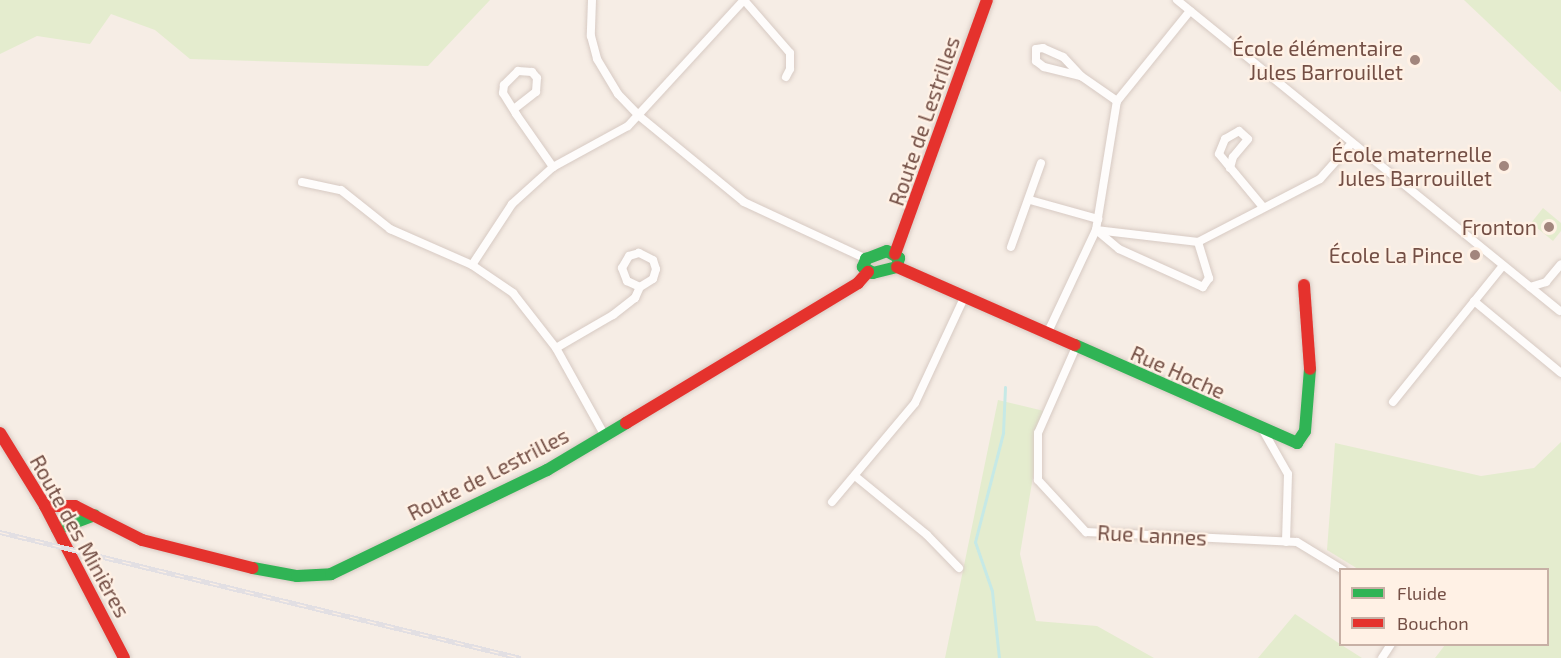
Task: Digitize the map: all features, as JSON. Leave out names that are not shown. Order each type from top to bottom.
[{"type":"street","points":[[592,0],[591,36],[597,59],[618,94],[638,115],[744,202],[866,259],[887,252],[896,260],[868,272],[863,267],[866,259]]},
{"type":"street","points":[[472,265],[512,204],[553,167],[615,136],[638,115],[744,0],[790,53],[790,69],[786,77]]},
{"type":"street","name":"Route de Lestrilles","points":[[896,260],[987,0]]},
{"type":"street","points":[[1177,0],[1502,267],[1560,311]]},
{"type":"street","points":[[1047,334],[1096,230],[1117,101],[1190,11]]},
{"type":"street","points":[[1081,76],[1044,67],[1036,61],[1036,49],[1043,48],[1063,57],[1081,76],[1117,101]]},
{"type":"street","points":[[513,109],[536,92],[537,78],[532,72],[518,71],[504,85],[503,93],[513,109],[553,167]]},
{"type":"street","points":[[1096,230],[1198,242],[1320,178],[1352,143]]},
{"type":"street","points":[[1011,247],[1030,200],[1041,163]]},
{"type":"street","points":[[1230,168],[1263,207]]},
{"type":"street","points":[[302,182],[341,190],[390,229],[472,265],[513,293],[556,348],[605,436]]},
{"type":"street","points":[[1030,200],[1098,219]]},
{"type":"street","points":[[1096,230],[1119,249],[1203,287],[1209,278],[1198,242]]},
{"type":"street","points":[[556,348],[620,309],[635,298],[640,287],[650,283],[656,269],[653,260],[639,253],[629,256],[622,268],[627,282],[640,287]]},
{"type":"street","name":"Rue Hoche","points":[[896,260],[964,298],[1264,432],[1297,443],[1305,431],[1311,386],[1304,285]]},
{"type":"street","points":[[1530,287],[1541,286],[1561,264]]},
{"type":"street","points":[[1393,402],[1502,267]]},
{"type":"street","name":"Route de Lestrilles","points":[[45,506],[75,506],[142,540],[176,550],[270,572],[297,576],[331,574],[547,470],[858,283],[868,272]]},
{"type":"street","points":[[832,502],[915,403],[964,298]]},
{"type":"street","points":[[1474,301],[1561,373]]},
{"type":"street","name":"Rue Lannes","points":[[1076,347],[1038,433],[1038,480],[1086,532],[1305,544],[1340,568]]},
{"type":"street","points":[[1264,432],[1288,474],[1286,542]]},
{"type":"street","name":"Route des Minières","points":[[0,433],[45,506],[124,658]]},
{"type":"street","points":[[855,476],[927,535],[959,568]]},
{"type":"street","points":[[57,529],[81,517],[95,515]]},
{"type":"green space","points":[[0,0],[490,0],[428,66],[190,59],[155,30],[111,14],[90,44],[37,36],[0,54]]},
{"type":"green space","points":[[1464,0],[1561,0],[1561,92]]},
{"type":"green space","name":"Fronton","points":[[1543,208],[1561,223],[1561,231],[1553,241],[1531,223]]},
{"type":"green space","points":[[998,400],[1044,411],[1020,554],[1036,621],[1097,626],[1154,658],[945,658]]},
{"type":"green space","points":[[1561,442],[1561,658],[1435,658],[1444,646],[1549,646],[1549,568],[1356,568],[1327,550],[1335,443],[1481,476],[1534,468]]},
{"type":"green space","points":[[1295,614],[1339,643],[1339,646],[1343,646],[1362,658],[1258,658]]},
{"type":"waterway","points":[[999,658],[992,591],[975,542],[1003,433],[1005,387]]},
{"type":"railway","points":[[0,532],[521,658]]},
{"type":"traffic: fast","points":[[887,251],[899,258],[897,267],[873,273],[863,267],[866,259],[887,251]]},
{"type":"traffic: fast","points":[[1075,345],[1297,443],[1305,431],[1310,369]]},
{"type":"traffic: fast","points":[[253,568],[297,576],[331,574],[547,470],[626,423]]},
{"type":"traffic: fast","points":[[57,529],[95,515]]},
{"type":"traffic: jam","points":[[895,254],[987,0]]},
{"type":"traffic: jam","points":[[897,267],[1075,345]]},
{"type":"traffic: jam","points":[[626,423],[858,283],[868,272]]},
{"type":"traffic: jam","points":[[1304,285],[1310,369]]},
{"type":"traffic: jam","points":[[0,433],[45,506],[124,658]]},
{"type":"traffic: jam","points":[[45,506],[75,506],[142,540],[253,568]]},
{"type":"place","name":"École élémentaire Jules Barrouillet","points":[[1415,60]]},
{"type":"place","name":"École maternelle Jules Barrouillet","points":[[1504,166]]},
{"type":"place","name":"Fronton","points":[[1549,227]]},
{"type":"place","name":"École La Pince","points":[[1475,255]]}]
